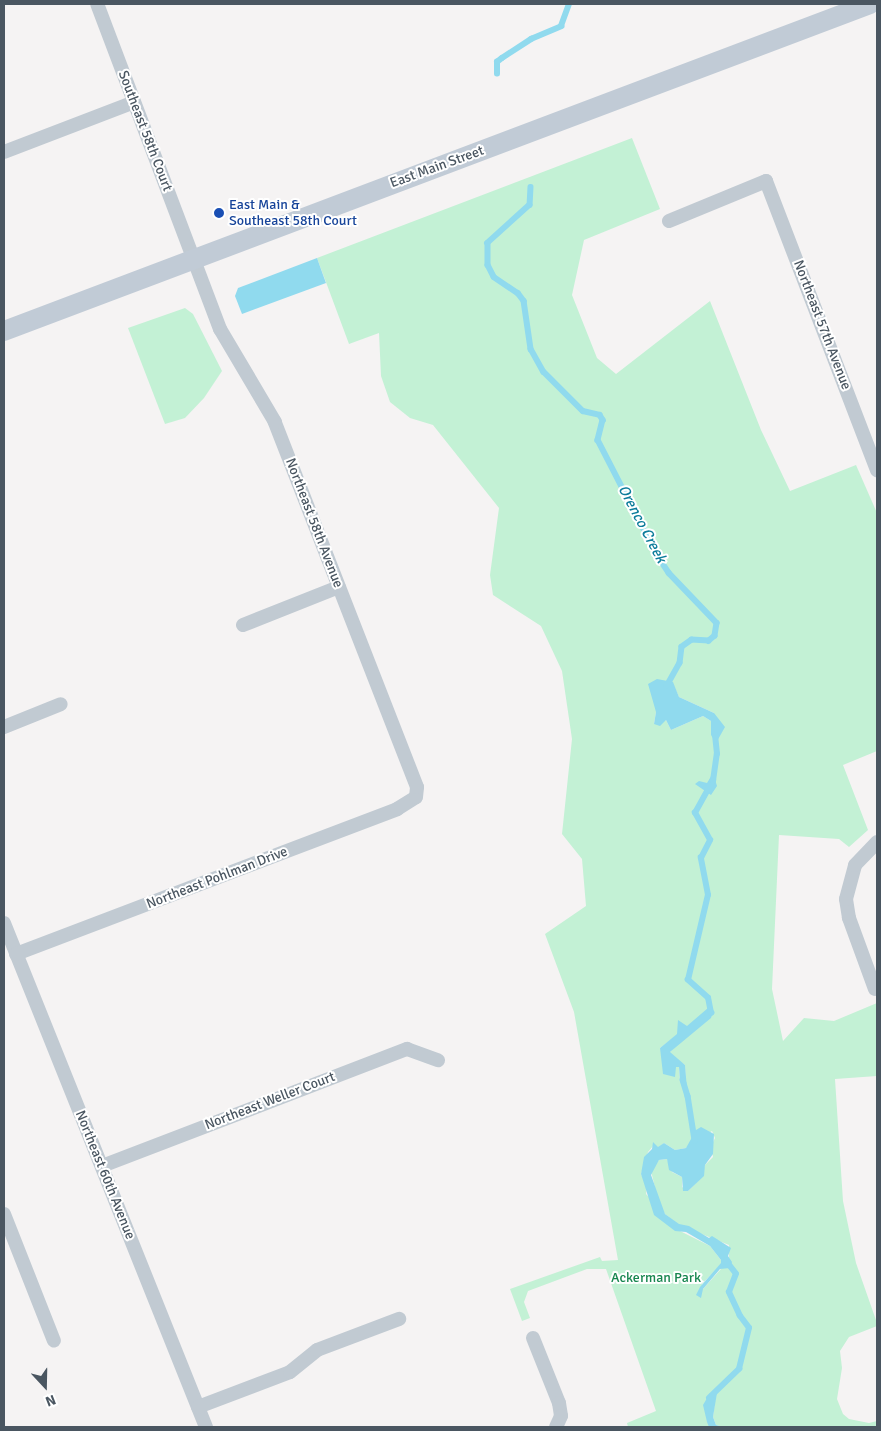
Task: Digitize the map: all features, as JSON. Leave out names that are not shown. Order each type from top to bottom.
[{"type":"main road","name":"East Main Street","points":[[4,331],[194,257],[870,4]]},
{"type":"street","name":"Southeast 58th Court","points":[[97,4],[194,257]]},
{"type":"street","points":[[4,152],[134,102]]},
{"type":"street","name":"Northeast 57th Avenue","points":[[669,221],[766,181],[877,470]]},
{"type":"street","name":"Northeast 58th Avenue","points":[[194,257],[227,344],[258,389],[276,422],[414,775],[416,797]]},
{"type":"street","points":[[243,625],[339,587]]},
{"type":"street","points":[[4,727],[61,704]]},
{"type":"street","name":"Northeast Pohlman Drive","points":[[16,954],[366,822],[407,805],[416,797]]},
{"type":"street","points":[[874,989],[849,918],[846,899],[855,865],[877,842]]},
{"type":"street","name":"Northeast 60th Avenue","points":[[4,923],[206,1427]]},
{"type":"street","name":"Northeast Weller Court","points":[[102,1166],[406,1049],[438,1060]]},
{"type":"street","points":[[4,1214],[54,1341]]},
{"type":"street","points":[[198,1407],[290,1372],[330,1344],[399,1319]]},
{"type":"street","points":[[533,1338],[559,1404],[561,1416],[556,1427]]},
{"type":"green space","name":"Ackerman Park","points":[[632,138],[660,209],[584,240],[572,295],[597,358],[616,374],[710,301],[761,430],[790,491],[856,465],[877,513],[877,751],[843,765],[868,830],[849,847],[839,839],[779,835],[772,989],[783,1041],[804,1018],[834,1021],[877,1003],[877,1076],[835,1079],[843,1201],[856,1263],[877,1323],[877,1326],[849,1337],[840,1351],[842,1368],[837,1399],[843,1414],[849,1419],[869,1423],[877,1421],[877,1427],[723,1427],[716,1425],[713,1417],[716,1393],[710,1393],[709,1427],[628,1427],[627,1423],[656,1411],[606,1269],[587,1269],[528,1291],[524,1302],[530,1318],[522,1321],[510,1289],[600,1257],[602,1261],[618,1260],[574,1012],[545,934],[586,906],[582,859],[562,834],[572,739],[562,671],[541,626],[493,595],[490,575],[499,508],[433,425],[410,418],[390,402],[381,376],[379,333],[349,344],[317,258]],"holes":[[[674,686],[679,697],[714,713],[711,735],[711,721],[703,716],[671,730],[666,720],[654,724],[656,712]],[[707,1012],[670,1052],[670,1055],[685,1065],[686,1088],[680,1082],[679,1067],[660,1048]],[[712,1131],[715,1138],[711,1146],[713,1157],[705,1165],[701,1178],[688,1191],[682,1187],[682,1177],[672,1172],[667,1159],[659,1160],[651,1171],[659,1204],[665,1214],[679,1225],[729,1245],[729,1260],[703,1289],[702,1284],[722,1263],[721,1260],[710,1246],[680,1231],[646,1194],[647,1187],[641,1174],[648,1152],[653,1146],[658,1148],[664,1143],[675,1150],[686,1148]]]},
{"type":"green space","points":[[185,308],[193,314],[222,371],[204,398],[185,418],[165,424],[128,328]]},
{"type":"water","points":[[317,258],[326,283],[242,314],[235,296],[238,288]]},
{"type":"water","points":[[657,679],[673,682],[679,697],[714,713],[725,727],[716,743],[711,735],[711,721],[703,716],[671,730],[666,720],[660,726],[654,724],[656,712],[648,684]]},
{"type":"water","points":[[713,773],[717,786],[711,795],[695,784],[699,781],[707,783]]},
{"type":"water","points":[[708,1008],[713,1011],[711,1018],[670,1052],[685,1065],[687,1089],[680,1082],[679,1067],[676,1067],[675,1077],[663,1074],[660,1048],[677,1034],[678,1020],[687,1026]]},
{"type":"water","points":[[701,1127],[714,1134],[713,1154],[705,1165],[704,1176],[688,1191],[683,1191],[682,1177],[669,1170],[667,1159],[659,1160],[651,1175],[665,1214],[679,1224],[689,1226],[709,1238],[712,1236],[731,1248],[728,1256],[732,1262],[730,1268],[720,1269],[703,1289],[701,1298],[696,1295],[700,1287],[721,1263],[721,1260],[710,1246],[686,1232],[675,1231],[654,1215],[641,1174],[644,1157],[652,1149],[653,1142],[658,1147],[664,1143],[675,1150],[686,1148],[696,1130]]},
{"type":"water","points":[[710,1393],[717,1393],[713,1417],[716,1425],[723,1427],[709,1427],[707,1422],[703,1405]]},
{"type":"waterway","name":"Orenco Creek","points":[[497,74],[497,62],[502,58],[531,39],[561,26],[569,4]]},
{"type":"waterway","name":"Orenco Creek","points":[[531,187],[530,205],[488,243],[488,265],[494,277],[518,293],[524,301],[531,349],[544,372],[583,411],[600,415],[603,420],[598,440],[657,555],[669,573],[717,623],[715,636],[709,641],[692,640],[682,647],[680,663],[667,686]]},
{"type":"waterway","name":"Orenco Creek","points":[[708,1015],[711,1013],[708,998],[688,980],[708,895],[701,858],[710,840],[695,813],[713,781],[717,754],[715,735]]},
{"type":"waterway","name":"Orenco Creek","points":[[683,1080],[688,1096],[695,1140]]},
{"type":"waterway","name":"Orenco Creek","points":[[709,1398],[739,1369],[749,1328],[740,1316],[729,1292],[736,1274],[726,1261]]},
{"type":"place","name":"East Main & Southeast 58th Court","points":[[219,213]]}]
